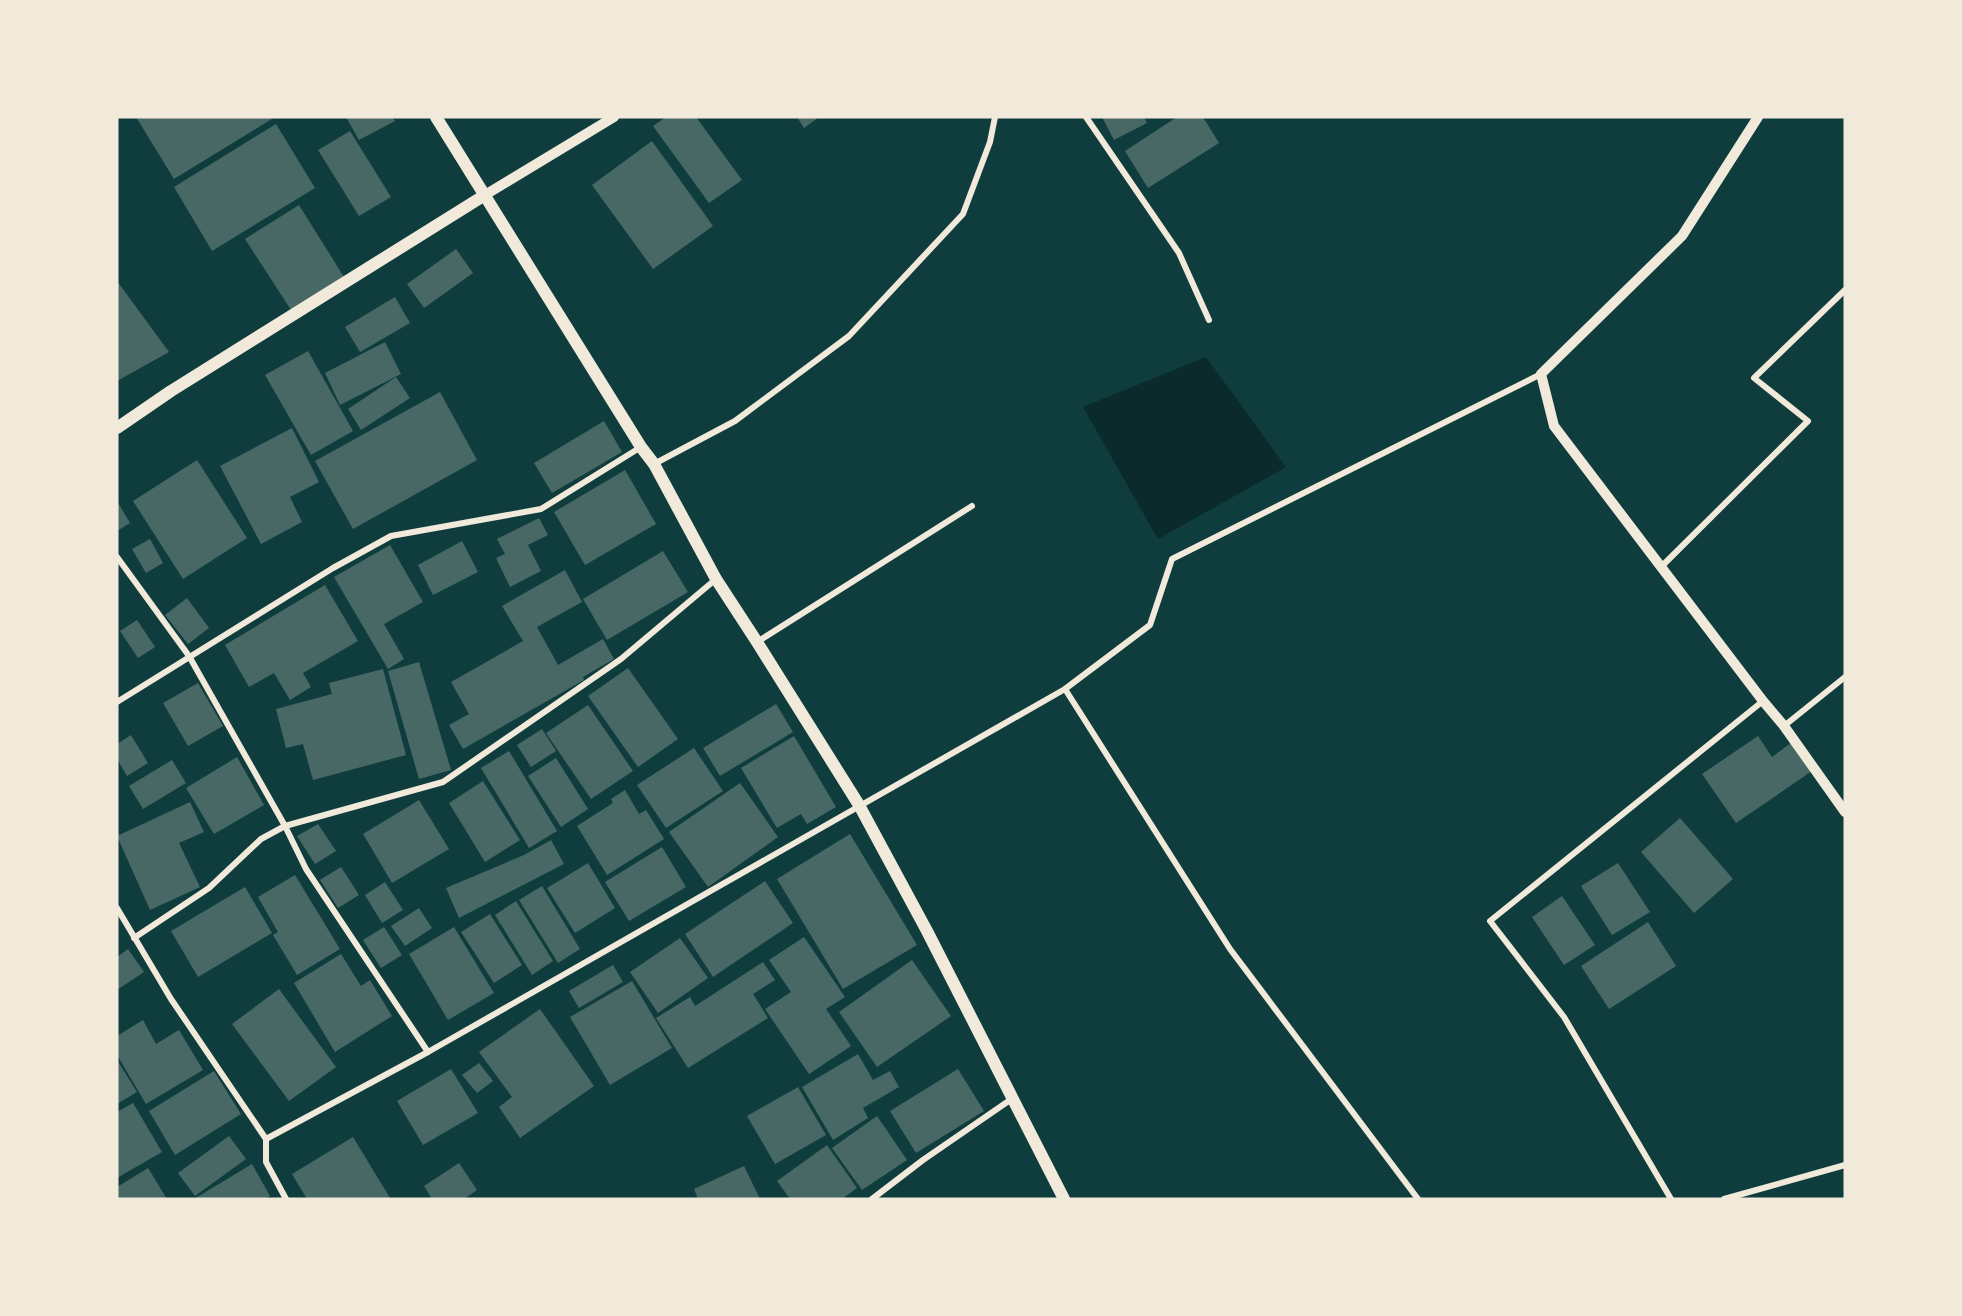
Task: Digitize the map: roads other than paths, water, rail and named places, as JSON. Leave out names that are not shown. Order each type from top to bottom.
[{"type":"main road","points":[[436,117],[641,447],[654,464],[716,579],[859,805],[1064,1199]]},
{"type":"main road","points":[[117,428],[171,391],[485,195]]},
{"type":"street","points":[[485,195],[614,117]]},
{"type":"street","points":[[654,464],[735,421],[849,336],[963,214],[990,141],[995,117]]},
{"type":"street","points":[[1086,117],[1179,253],[1209,320]]},
{"type":"street","points":[[266,1138],[428,1052],[1065,689],[1150,625],[1172,560],[1541,374],[1682,236],[1758,117]]},
{"type":"street","points":[[1661,567],[1808,421],[1754,378],[1845,290]]},
{"type":"street","points":[[1541,374],[1554,426],[1784,726],[1845,812]]},
{"type":"street","points":[[117,702],[333,568],[391,536],[541,509],[641,447]]},
{"type":"street","points":[[757,642],[972,506]]},
{"type":"street","points":[[117,557],[189,656],[285,826],[306,870],[428,1052]]},
{"type":"street","points":[[134,938],[208,888],[261,839],[285,826],[442,782],[621,659],[716,579]]},
{"type":"street","points":[[1784,726],[1845,677]]},
{"type":"street","points":[[1065,689],[1230,948],[1418,1199]]},
{"type":"street","points":[[1671,1199],[1564,1017],[1490,921],[1763,701]]},
{"type":"street","points":[[117,908],[171,999],[266,1138],[266,1162],[286,1199]]},
{"type":"street","points":[[872,1199],[1012,1098]]},
{"type":"street","points":[[1724,1199],[1845,1165]]},
{"type":"water","points":[[1206,357],[1286,467],[1158,539],[1083,407]]}]
